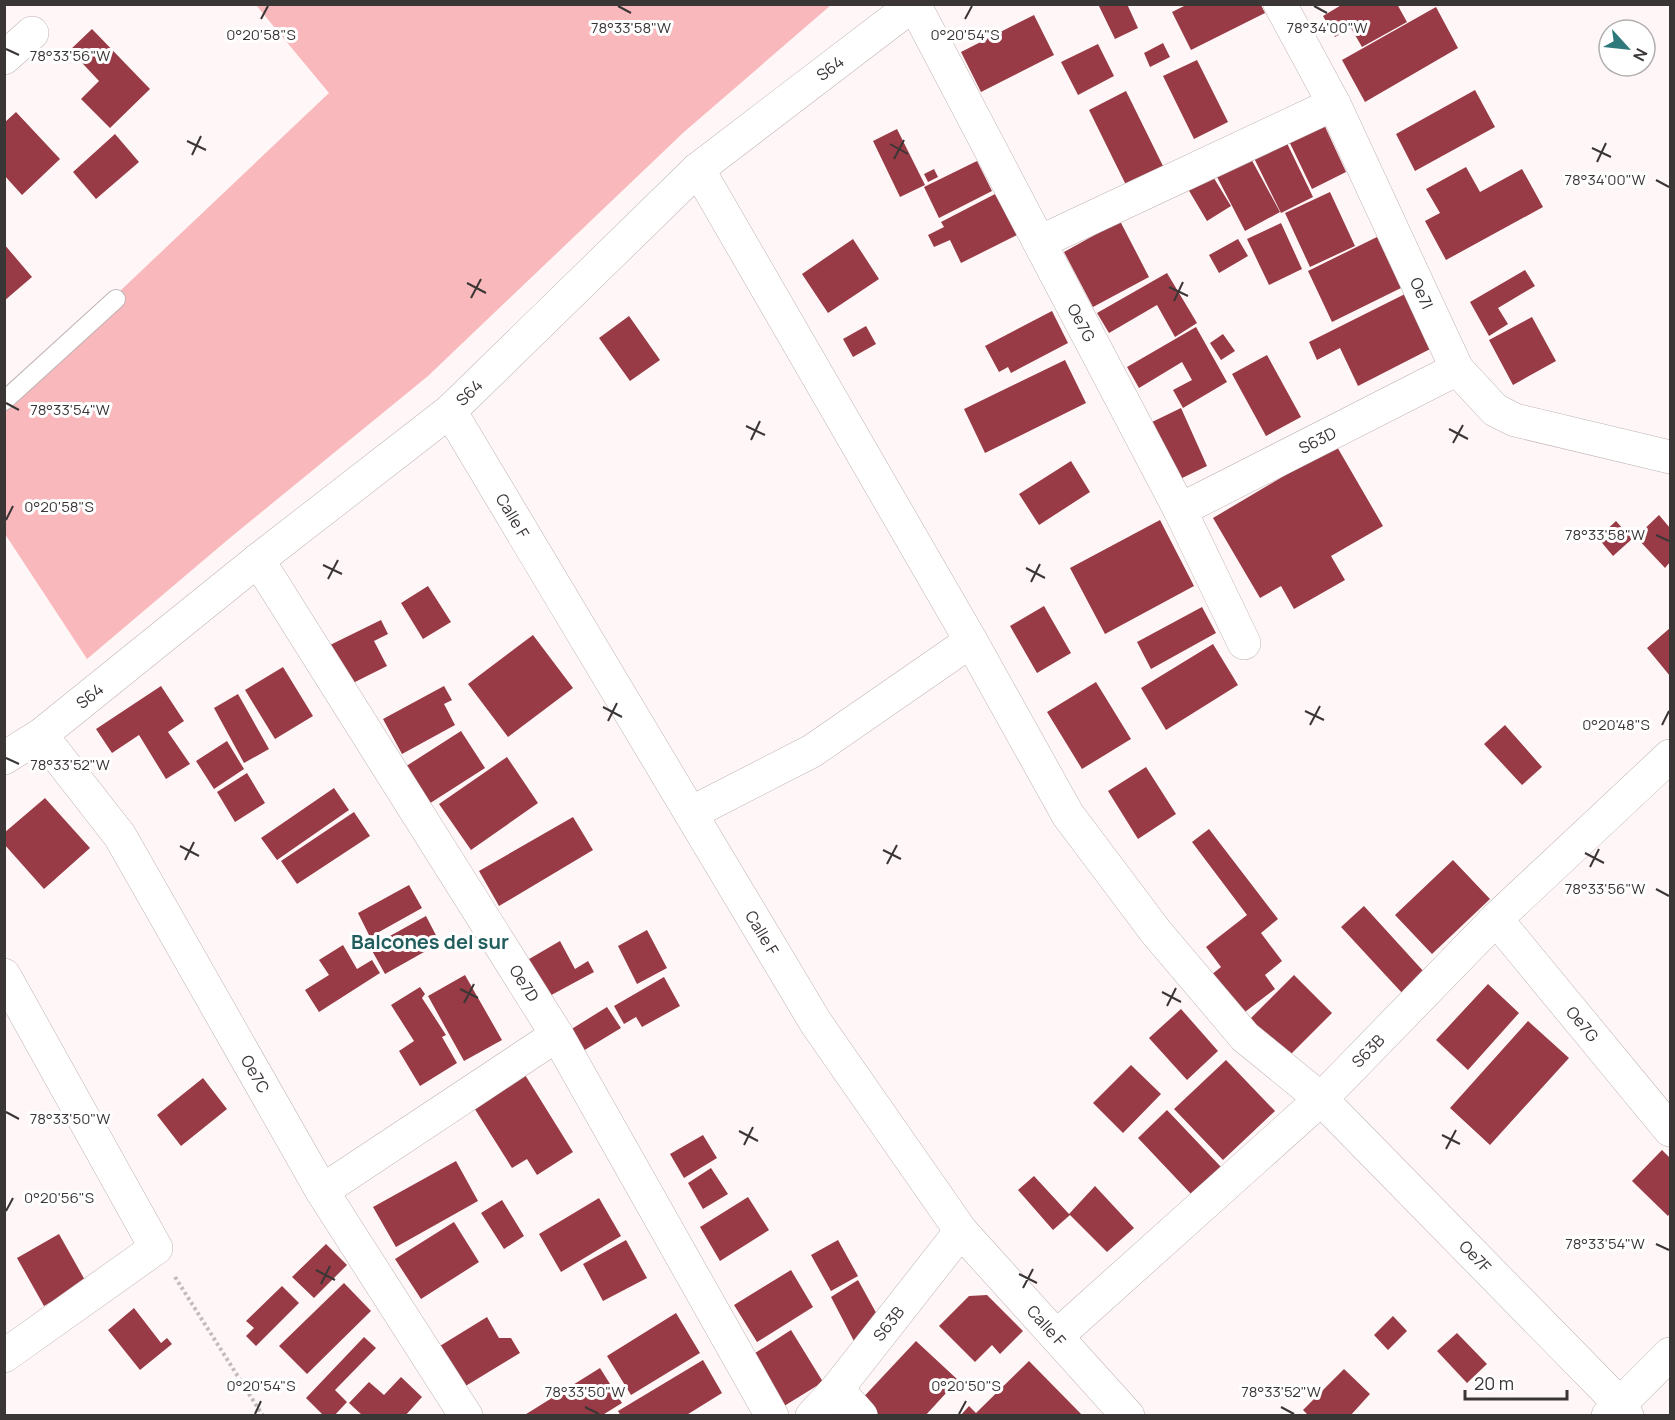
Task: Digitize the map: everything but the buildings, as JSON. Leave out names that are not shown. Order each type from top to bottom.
[{"type":"street","name":"S64","points":[[4,758],[41,735],[258,560],[450,411],[698,169],[914,4]]},
{"type":"street","name":"Oe7G","points":[[914,4],[1180,510],[1244,643]]},
{"type":"street","name":"Oe7I","points":[[1280,4],[1334,104],[1457,369],[1495,410],[1515,420],[1671,457]]},
{"type":"street","points":[[4,58],[32,33]]},
{"type":"street","points":[[1040,242],[1334,104]]},
{"type":"street","name":"Oe7F","points":[[698,169],[971,641],[1068,815],[1149,923],[1245,1037],[1321,1099],[1618,1412]]},
{"type":"street","name":"S63D","points":[[1180,510],[1457,369]]},
{"type":"street","name":"Calle F","points":[[450,411],[816,1023],[961,1231],[1128,1416]]},
{"type":"street","name":"Oe7D","points":[[258,560],[557,1035],[772,1416]]},
{"type":"street","points":[[691,813],[812,752],[971,641]]},
{"type":"street","name":"Oe7C","points":[[41,735],[120,836],[322,1191],[466,1416]]},
{"type":"street","name":"S63B","points":[[1057,1336],[1321,1099],[1496,919],[1671,756]]},
{"type":"street","name":"Oe7G","points":[[1496,919],[1671,1130]]},
{"type":"street","points":[[4,975],[156,1248],[4,1356]]},
{"type":"street","points":[[322,1191],[557,1035]]},
{"type":"street","name":"S63B","points":[[812,1416],[837,1389],[961,1231]]},
{"type":"street","points":[[1618,1412],[1671,1354]]},
{"type":"street","points":[[837,1389],[861,1416]]},
{"type":"lane","points":[[4,402],[116,299]]},
{"type":"path","points":[[156,1248],[263,1416]]},
{"type":"shaded area","points":[[256,5],[831,5],[684,132],[428,376],[231,537],[87,659],[5,534],[5,400],[329,93]]},
{"type":"district","name":"Balcones del sur","points":[[430,941]]}]
